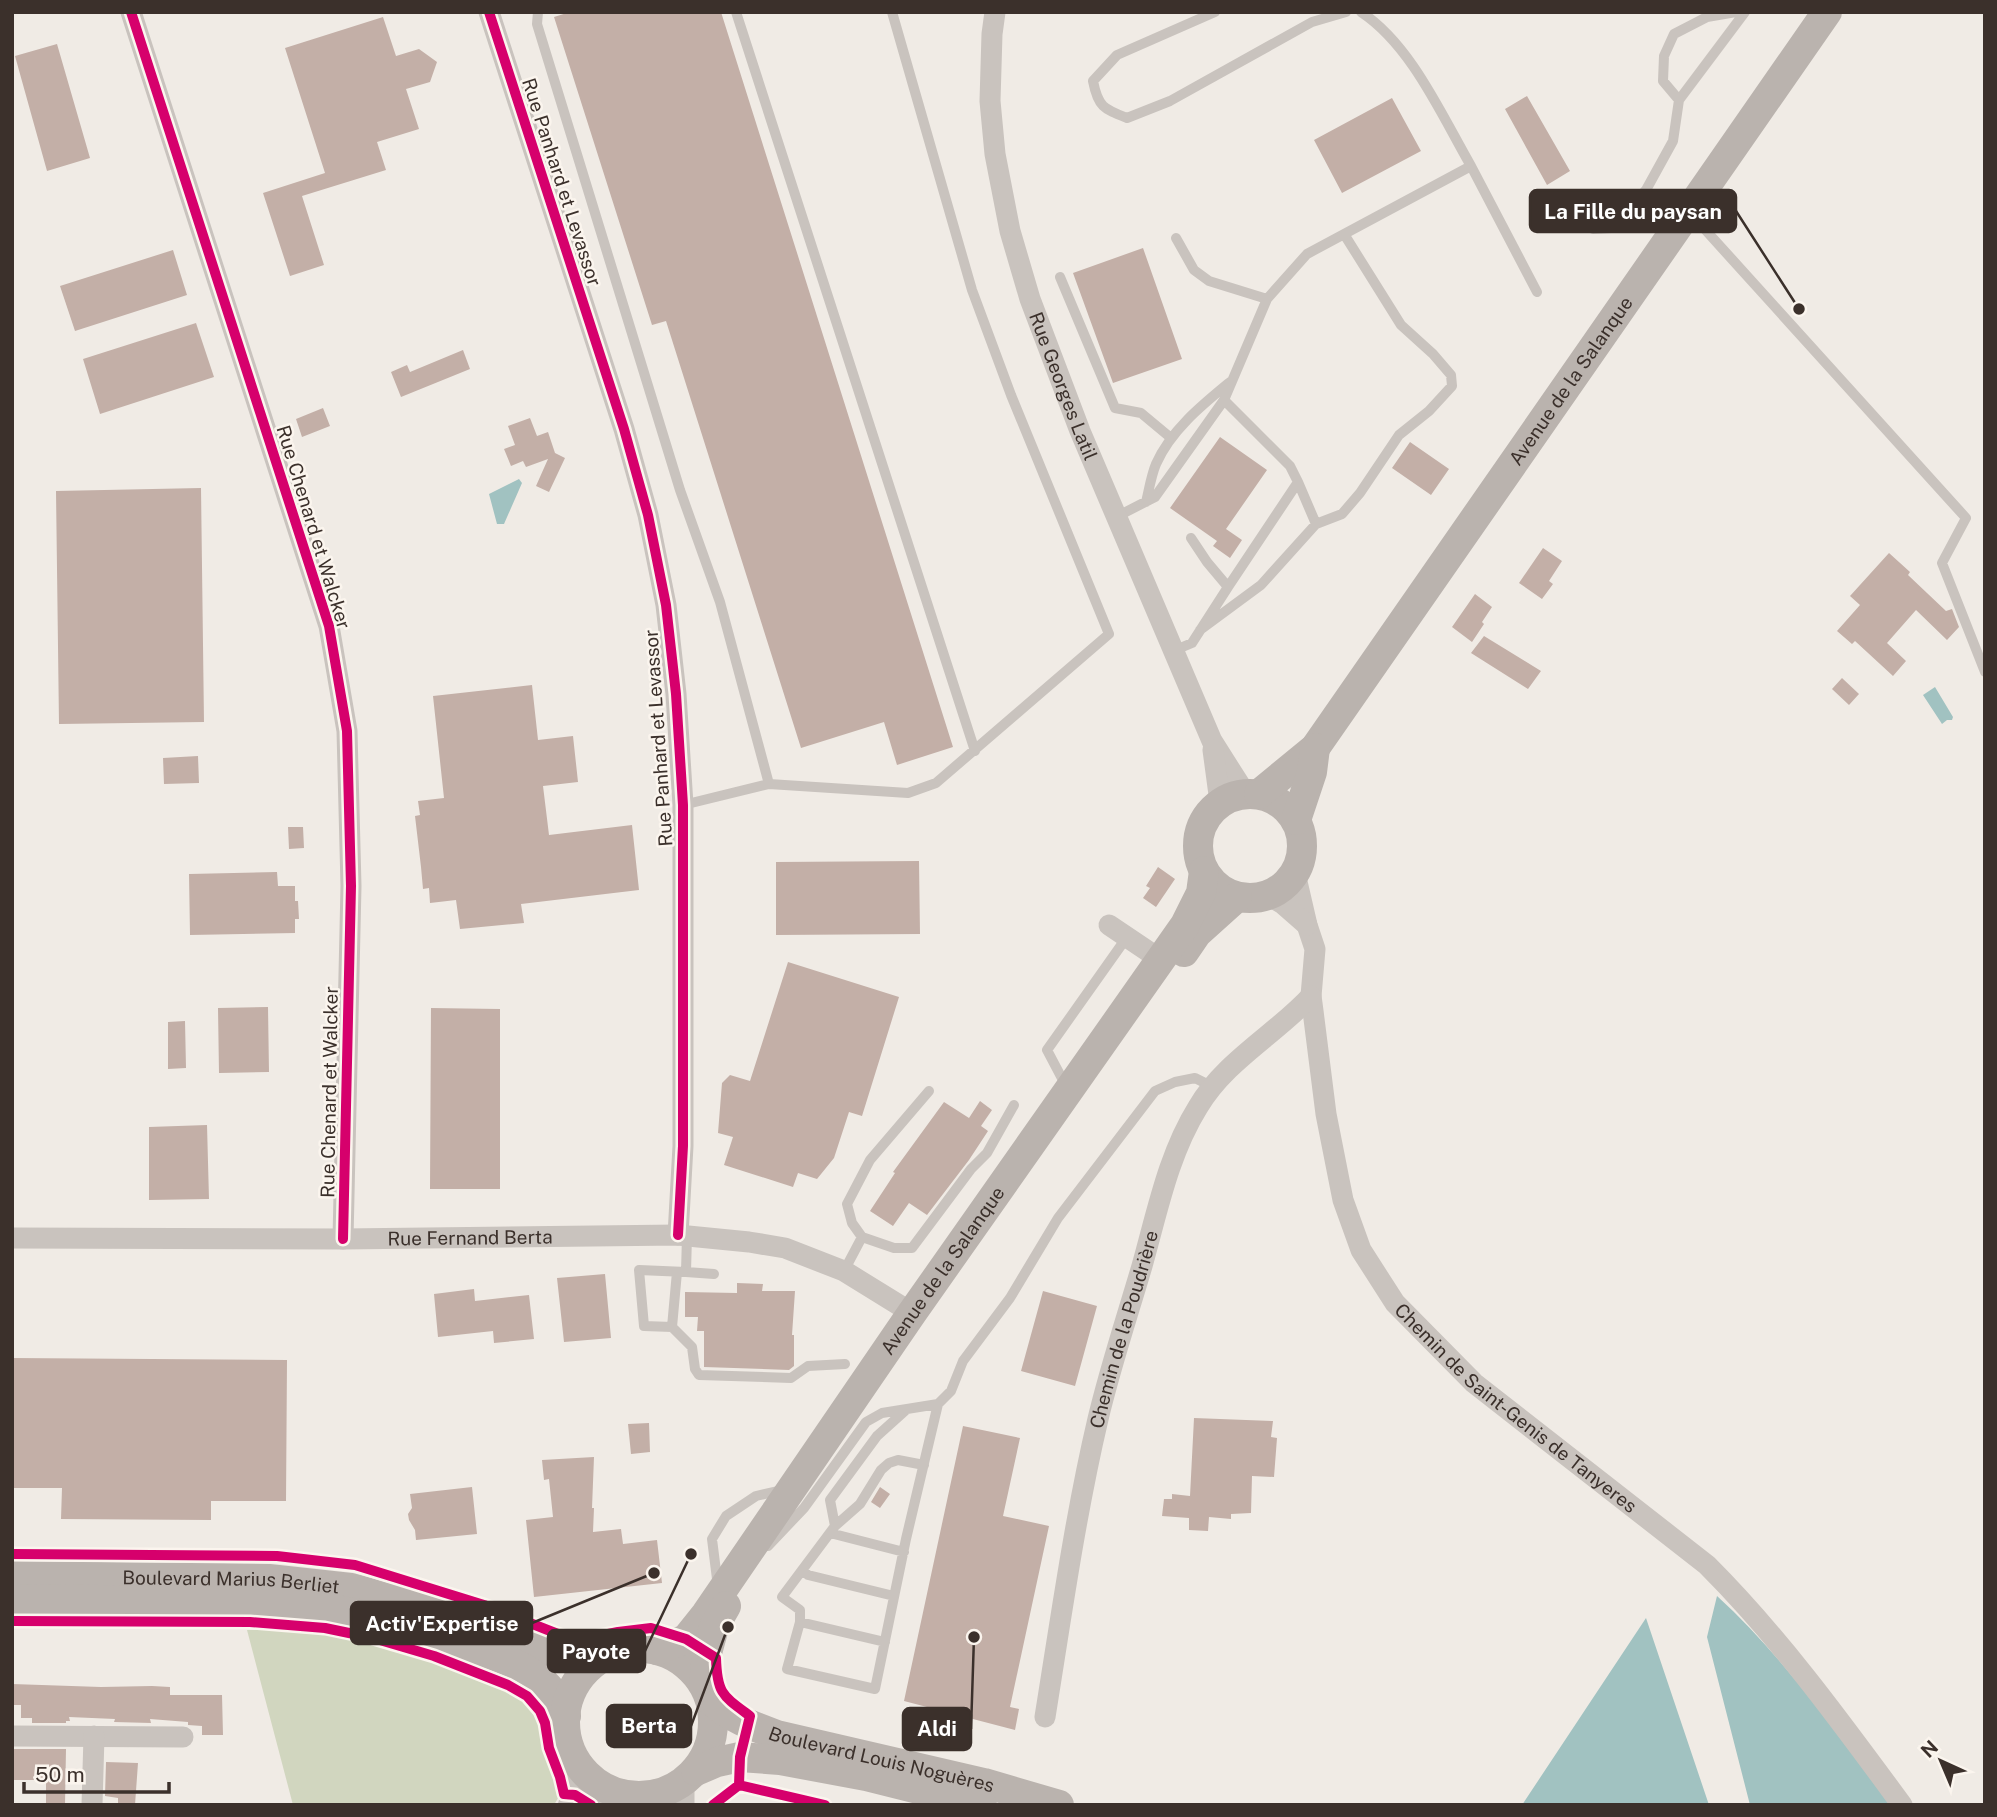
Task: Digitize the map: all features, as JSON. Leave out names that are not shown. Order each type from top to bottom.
[{"type":"main road","name":"Avenue de la Salanque","points":[[1315,748],[1827,12]]},
{"type":"main road","points":[[1242,796],[1274,799],[1286,808],[1296,820],[1303,846],[1295,873],[1283,886],[1268,895],[1252,898],[1237,897],[1218,887],[1204,872],[1199,857],[1201,826],[1209,813],[1242,796],[1315,748]]},
{"type":"main road","points":[[1296,820],[1312,772],[1315,748]]},
{"type":"main road","name":"Avenue de la Salanque","points":[[657,1650],[686,1639],[719,1594],[912,1313],[1185,925],[1201,893],[1204,872]]},
{"type":"main road","name":"Avenue de la Salanque","points":[[707,1692],[707,1653],[714,1627],[726,1606],[952,1279],[1197,933],[1237,897]]},
{"type":"main road","name":"Boulevard Marius Berliet","points":[[12,1576],[269,1579],[351,1588],[488,1629],[557,1656],[582,1659],[606,1656]]},
{"type":"main road","name":"Boulevard Marius Berliet","points":[[12,1599],[271,1602],[376,1616],[437,1634],[525,1670],[543,1681],[566,1716]]},
{"type":"main road","points":[[631,1649],[657,1650],[676,1657],[691,1669],[707,1692],[714,1724],[709,1749],[688,1786],[628,1800],[600,1786],[576,1761],[567,1739],[566,1716],[572,1692],[586,1671],[606,1656],[631,1649]]},
{"type":"main road","name":"Boulevard Louis Noguères","points":[[707,1692],[724,1712],[777,1735],[984,1783],[1059,1805]]},
{"type":"main road","name":"Boulevard Louis Noguères","points":[[688,1786],[717,1762],[740,1757],[780,1760],[866,1776],[982,1805]]},
{"type":"street","name":"Rue Chenard et Walcker","points":[[131,12],[329,626],[347,731],[351,886],[343,1239]]},
{"type":"street","name":"Rue Panhard et Levassor","points":[[489,12],[624,429],[648,515],[666,605],[676,694],[683,805],[683,1236]]},
{"type":"street","name":"Rue Georges Latil","points":[[995,12],[990,101],[995,154],[1010,231],[1035,311],[1116,517],[1212,741],[1242,796]]},
{"type":"street","name":"Chemin de Saint-Genis de Tanyeres","points":[[1295,873],[1315,949],[1311,996],[1326,1114],[1343,1200],[1361,1250],[1395,1303],[1474,1383],[1707,1565],[1788,1655],[1902,1805]]},
{"type":"street","points":[[1268,895],[1307,925]]},
{"type":"street","points":[[1109,925],[1161,960]]},
{"type":"street","name":"Chemin de la Poudrière","points":[[1045,1717],[1077,1521],[1098,1417],[1174,1154],[1198,1106],[1213,1087],[1240,1059],[1294,1014],[1311,996]]},
{"type":"street","name":"Rue Fernand Berta","points":[[12,1238],[683,1236],[785,1248],[844,1271],[912,1313]]},
{"type":"street","points":[[12,1736],[183,1737]]},
{"type":"street","points":[[92,1805],[94,1736]]},
{"type":"street","points":[[571,1805],[575,1795],[576,1761]]},
{"type":"lane","points":[[538,12],[537,24],[622,303],[680,491],[720,602],[769,784]]},
{"type":"lane","points":[[736,12],[975,751]]},
{"type":"lane","points":[[683,805],[769,784],[908,793],[936,783],[1109,634],[972,290],[892,12]]},
{"type":"lane","points":[[1215,12],[1117,55],[1093,81],[1096,98],[1108,111],[1127,118],[1170,101],[1312,22],[1346,12]]},
{"type":"lane","points":[[1361,12],[1375,22],[1409,60],[1471,166],[1537,292]]},
{"type":"lane","points":[[1679,100],[1663,81],[1664,56],[1674,34],[1707,17],[1736,12]]},
{"type":"lane","points":[[1571,207],[1593,229],[1611,228],[1646,190],[1673,141],[1679,100],[1745,12]]},
{"type":"lane","points":[[1116,517],[1155,497],[1224,400],[1267,299],[1307,254],[1471,166]]},
{"type":"lane","points":[[1689,212],[1966,518],[1942,562],[1985,672]]},
{"type":"lane","points":[[1200,630],[1261,585],[1316,524],[1342,514],[1360,493],[1399,435],[1429,411],[1452,387],[1451,375],[1433,354],[1401,325],[1344,233]]},
{"type":"lane","points":[[1176,238],[1194,270],[1209,281],[1267,299]]},
{"type":"lane","points":[[1060,277],[1115,408],[1141,412],[1171,438]]},
{"type":"lane","points":[[1146,502],[1156,465],[1171,438],[1233,379]]},
{"type":"lane","points":[[1224,400],[1290,466],[1316,524]]},
{"type":"lane","points":[[1173,650],[1192,643],[1298,482]]},
{"type":"lane","points":[[1191,538],[1228,587]]},
{"type":"lane","points":[[1069,1091],[1047,1051],[1127,937]]},
{"type":"lane","points":[[924,1465],[898,1460],[881,1470],[860,1504],[832,1529],[782,1597],[800,1610],[800,1622],[787,1670],[875,1689],[938,1404],[951,1391],[963,1361],[1010,1298],[1058,1218],[1155,1091],[1175,1082],[1195,1078],[1213,1087]]},
{"type":"lane","points":[[929,1091],[870,1160],[847,1204],[852,1223],[862,1237],[894,1248],[912,1248],[971,1169],[987,1153],[1014,1105]]},
{"type":"lane","points":[[672,1327],[681,1272],[683,1236]]},
{"type":"lane","points":[[844,1271],[862,1237]]},
{"type":"lane","points":[[715,1274],[639,1270],[644,1326],[672,1327],[692,1347],[695,1369],[699,1375],[791,1378],[808,1366],[845,1364]]},
{"type":"lane","points":[[764,1551],[804,1508],[866,1422],[882,1413],[938,1404]]},
{"type":"lane","points":[[832,1529],[830,1500],[877,1436],[907,1409]]},
{"type":"lane","points":[[832,1529],[904,1552]]},
{"type":"lane","points":[[802,1570],[808,1575],[894,1596]]},
{"type":"lane","points":[[800,1622],[885,1642]]},
{"type":"green space","points":[[295,1629],[373,1644],[431,1661],[507,1690],[527,1703],[539,1725],[544,1750],[556,1773],[558,1798],[554,1805],[293,1805],[247,1630]]},
{"type":"water","points":[[519,479],[522,483],[504,524],[497,524],[489,494]]},
{"type":"water","points":[[1935,687],[1953,717],[1942,724],[1923,695]]},
{"type":"water","points":[[1717,1596],[1787,1670],[1892,1805],[1750,1805],[1707,1637]]},
{"type":"water","points":[[1646,1618],[1709,1805],[1522,1805]]},
{"type":"building","points":[[570,12],[721,12],[953,747],[897,765],[884,722],[801,748],[666,321],[652,325],[554,17]]},
{"type":"building","points":[[383,17],[396,56],[419,49],[437,62],[430,82],[406,89],[419,129],[377,142],[386,170],[302,196],[324,265],[290,276],[263,193],[325,173],[285,48]]},
{"type":"building","points":[[57,44],[90,158],[47,171],[15,56]]},
{"type":"building","points":[[1527,96],[1570,171],[1547,185],[1505,109]]},
{"type":"building","points":[[1392,98],[1421,151],[1342,193],[1314,140]]},
{"type":"building","points":[[1143,248],[1182,359],[1113,383],[1073,273]]},
{"type":"building","points":[[173,250],[187,295],[75,331],[60,286]]},
{"type":"building","points":[[196,323],[214,377],[100,414],[83,359]]},
{"type":"building","points":[[463,350],[470,369],[401,397],[391,372],[407,365],[410,372]]},
{"type":"building","points":[[323,408],[330,426],[302,437],[296,419]]},
{"type":"building","points":[[530,418],[537,436],[548,432],[555,453],[565,458],[549,492],[536,486],[548,459],[526,467],[523,461],[511,466],[504,449],[515,445],[508,426]]},
{"type":"building","points":[[1220,437],[1267,470],[1226,529],[1242,540],[1230,558],[1213,546],[1217,541],[1170,508]]},
{"type":"building","points":[[1410,442],[1449,469],[1431,495],[1392,468]]},
{"type":"building","points":[[201,488],[204,722],[59,724],[56,491]]},
{"type":"building","points":[[1543,548],[1562,561],[1549,581],[1553,584],[1542,599],[1519,583]]},
{"type":"building","points":[[1889,553],[1946,611],[1952,609],[1959,627],[1947,640],[1916,610],[1887,643],[1906,661],[1893,676],[1855,641],[1852,644],[1837,631],[1860,605],[1850,596]]},
{"type":"building","points":[[1475,594],[1492,607],[1472,642],[1452,627]]},
{"type":"building","points":[[1484,636],[1541,671],[1528,689],[1471,653]]},
{"type":"building","points":[[1842,678],[1859,694],[1849,705],[1832,689]]},
{"type":"building","points":[[532,685],[538,740],[573,736],[578,782],[543,786],[549,835],[632,825],[639,890],[521,904],[524,923],[460,929],[456,900],[430,903],[429,888],[423,889],[415,816],[420,815],[418,801],[444,798],[433,696]]},
{"type":"building","points":[[198,756],[199,783],[164,784],[163,758]]},
{"type":"building","points":[[288,827],[303,827],[304,848],[289,849]]},
{"type":"building","points":[[919,861],[920,934],[776,935],[776,862]]},
{"type":"building","points":[[1158,867],[1175,879],[1156,907],[1143,898],[1150,888],[1146,886]]},
{"type":"building","points":[[277,872],[278,886],[295,886],[299,919],[295,919],[295,933],[190,935],[189,874]]},
{"type":"building","points":[[788,962],[899,997],[862,1116],[849,1112],[834,1158],[817,1179],[798,1173],[793,1187],[724,1165],[733,1137],[718,1133],[722,1083],[730,1075],[750,1081]]},
{"type":"building","points":[[268,1007],[269,1072],[219,1073],[218,1008]]},
{"type":"building","points":[[431,1008],[500,1009],[500,1189],[430,1189]]},
{"type":"building","points":[[185,1021],[186,1068],[168,1069],[168,1022]]},
{"type":"building","points":[[980,1101],[992,1110],[981,1126],[988,1131],[927,1215],[909,1203],[893,1226],[870,1211],[895,1173],[893,1172],[944,1102],[969,1118]]},
{"type":"building","points":[[207,1125],[209,1199],[149,1200],[149,1127]]},
{"type":"building","points":[[605,1274],[611,1338],[564,1342],[557,1278]]},
{"type":"building","points":[[737,1283],[763,1284],[762,1291],[795,1291],[792,1335],[794,1366],[789,1370],[704,1367],[704,1331],[697,1331],[698,1317],[685,1317],[685,1292],[737,1293]]},
{"type":"building","points":[[474,1289],[475,1301],[529,1295],[534,1339],[494,1343],[493,1331],[438,1337],[434,1294]]},
{"type":"building","points":[[1043,1291],[1097,1306],[1075,1386],[1021,1371]]},
{"type":"building","points":[[12,1358],[287,1360],[286,1501],[211,1501],[211,1520],[61,1519],[62,1488],[12,1488]]},
{"type":"building","points":[[1194,1418],[1273,1421],[1271,1437],[1277,1438],[1274,1477],[1252,1476],[1251,1513],[1231,1514],[1231,1519],[1209,1517],[1208,1531],[1189,1530],[1189,1518],[1162,1516],[1164,1499],[1172,1499],[1172,1494],[1190,1496]]},
{"type":"building","points":[[649,1423],[650,1452],[631,1454],[628,1424]]},
{"type":"building","points":[[963,1426],[1020,1438],[1003,1516],[1049,1526],[1010,1707],[1019,1709],[1015,1730],[904,1701]]},
{"type":"building","points":[[594,1457],[593,1532],[621,1529],[623,1544],[657,1540],[662,1583],[534,1597],[526,1520],[553,1517],[549,1479],[544,1480],[542,1460]]},
{"type":"building","points":[[472,1487],[477,1534],[416,1540],[408,1514],[412,1508],[410,1494]]},
{"type":"building","points":[[880,1487],[890,1494],[880,1508],[871,1502]]},
{"type":"building","points":[[12,1684],[152,1686],[170,1687],[170,1695],[222,1695],[223,1735],[202,1735],[202,1726],[188,1725],[188,1722],[150,1719],[151,1723],[69,1717],[70,1721],[66,1723],[32,1723],[32,1718],[21,1718],[21,1705],[12,1705]]},
{"type":"building","points":[[12,1749],[66,1749],[65,1805],[46,1804],[46,1780],[12,1780]]},
{"type":"building","points":[[106,1762],[138,1763],[135,1805],[118,1805],[118,1798],[105,1796]]},
{"type":"cycle path","points":[[131,12],[329,626],[347,731],[351,886],[343,1239]]},
{"type":"cycle path","points":[[489,12],[624,429],[648,515],[666,605],[676,694],[683,805],[683,1146],[678,1235]]},
{"type":"cycle path","points":[[12,1554],[277,1556],[355,1565],[484,1605],[563,1636],[583,1639],[651,1628],[686,1639],[716,1658],[718,1679],[723,1693],[750,1716],[740,1757],[739,1785],[713,1805]]},
{"type":"cycle path","points":[[12,1621],[250,1622],[325,1628],[373,1638],[434,1656],[508,1685],[527,1696],[540,1711],[545,1723],[549,1748],[564,1794],[575,1795],[591,1805]]},
{"type":"cycle path","points":[[739,1785],[825,1805]]},
{"type":"place","name":"La Fille du paysan","points":[[1799,309]]},
{"type":"place","name":"Payote","points":[[691,1554]]},
{"type":"place","name":"Activ'Expertise","points":[[654,1573]]},
{"type":"place","name":"Berta","points":[[728,1627]]},
{"type":"place","name":"Aldi","points":[[974,1637]]}]
